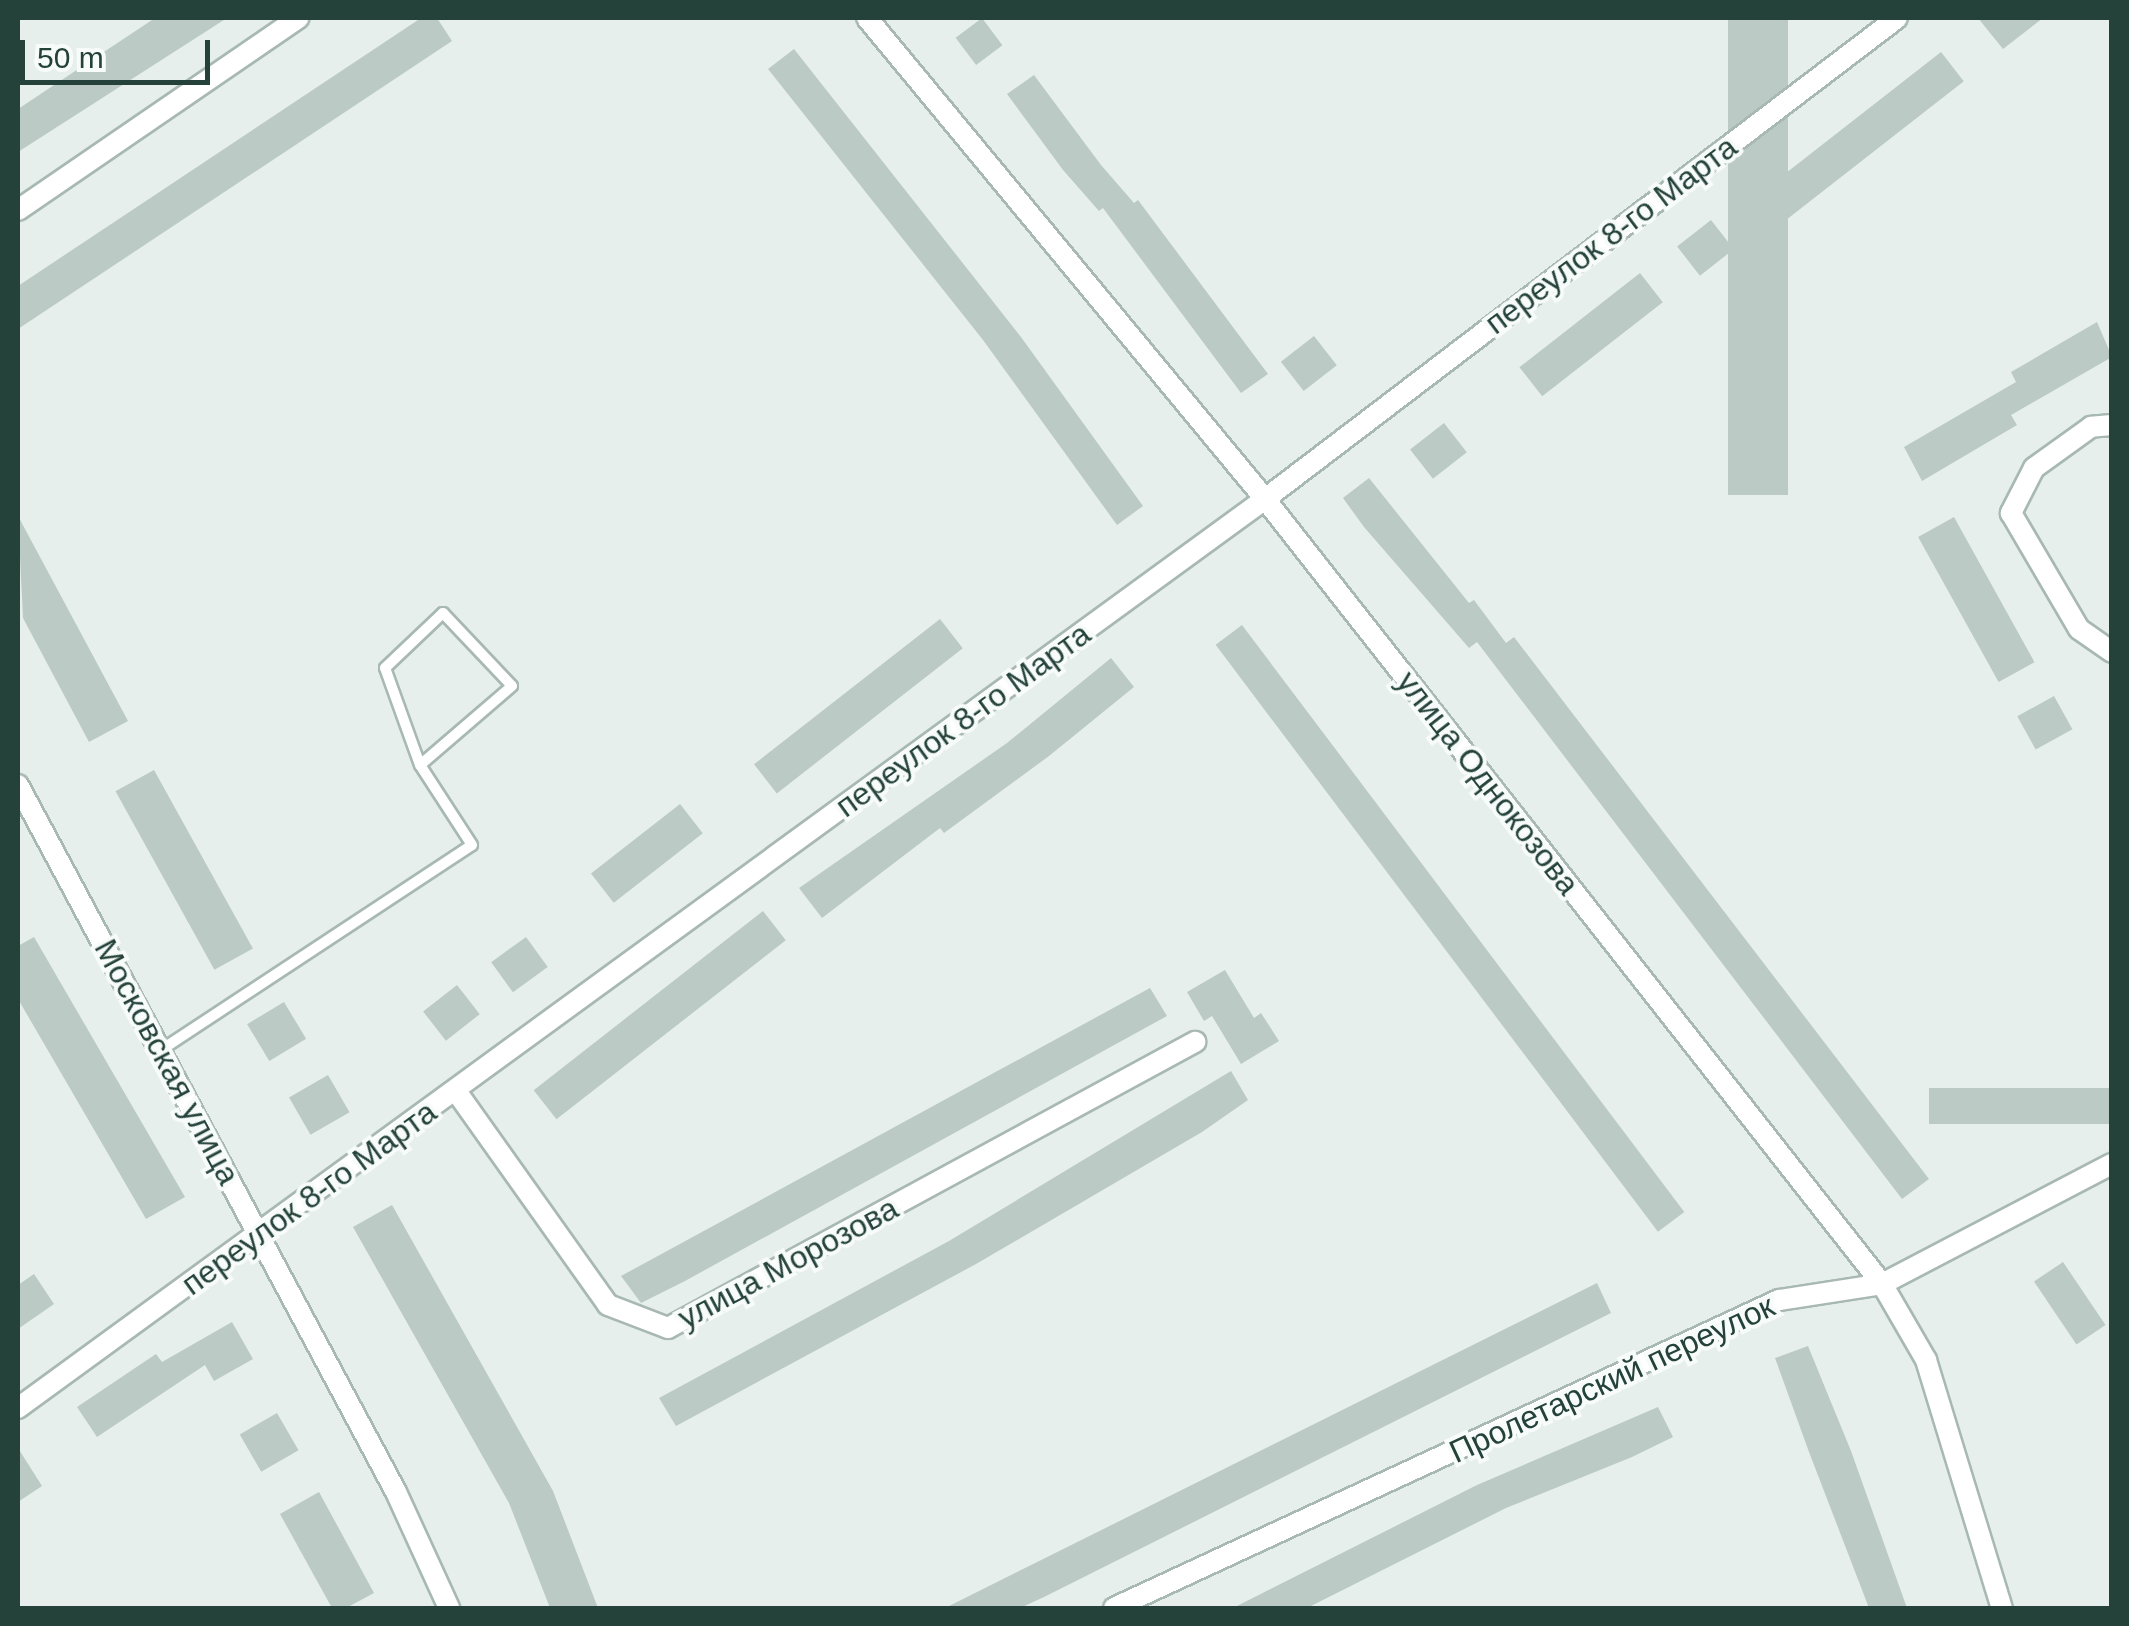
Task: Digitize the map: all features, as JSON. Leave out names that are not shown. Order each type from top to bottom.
[{"type":"street","points":[[18,210],[298,18]]},
{"type":"street","name":"улица Однокозова","points":[[867,18],[1265,499],[1882,1284],[1926,1360],[2002,1608]]},
{"type":"street","name":"переулок 8-го Марта","points":[[18,1408],[1265,499],[1897,18]]},
{"type":"street","points":[[2112,425],[2091,428],[2034,468],[2010,513],[2079,629],[2112,652]]},
{"type":"street","name":"Московская улица","points":[[18,785],[396,1492],[449,1608]]},
{"type":"street","name":"улица Морозова","points":[[456,1090],[608,1304],[668,1328],[1195,1042]]},
{"type":"street","name":"Пролетарский переулок","points":[[1114,1608],[1779,1300],[1882,1284],[2112,1164]]},
{"type":"lane","points":[[160,1051],[472,844],[420,765],[385,668],[443,614],[512,686],[420,765]]},
{"type":"building","points":[[155,18],[227,18],[18,152],[18,109]]},
{"type":"building","points":[[421,18],[437,18],[452,41],[18,329],[18,286]]},
{"type":"building","points":[[982,18],[1002,45],[976,65],[956,38]]},
{"type":"building","points":[[1728,18],[1788,18],[1788,495],[1728,495]]},
{"type":"building","points":[[1978,18],[2043,18],[2003,49]]},
{"type":"building","points":[[794,49],[1021,337],[1143,506],[1117,525],[983,340],[768,69]]},
{"type":"building","points":[[1941,52],[1964,81],[1775,228],[1753,199]]},
{"type":"building","points":[[1034,75],[1101,165],[1134,203],[1138,200],[1268,374],[1241,393],[1103,208],[1099,211],[1063,170],[1007,94]]},
{"type":"building","points":[[1711,220],[1734,249],[1700,276],[1677,246]]},
{"type":"building","points":[[1640,273],[1663,302],[1542,396],[1519,367]]},
{"type":"building","points":[[2097,322],[2112,357],[2011,415],[2017,425],[1922,481],[1904,447],[2016,382],[2011,372]]},
{"type":"building","points":[[1314,336],[1337,365],[1304,391],[1281,362]]},
{"type":"building","points":[[1444,423],[1467,452],[1433,479],[1410,449]]},
{"type":"building","points":[[1369,478],[1469,603],[1474,600],[1506,643],[1514,637],[1929,1179],[1902,1199],[1477,642],[1469,648],[1364,527],[1343,498]]},
{"type":"building","points":[[18,516],[128,721],[89,742],[23,618]]},
{"type":"building","points":[[1954,517],[2034,662],[1999,682],[1918,537]]},
{"type":"building","points":[[940,619],[963,648],[777,793],[754,764]]},
{"type":"building","points":[[1242,625],[1684,1212],[1658,1232],[1216,645]]},
{"type":"building","points":[[1111,658],[1134,687],[1049,756],[944,833],[940,828],[822,918],[799,888],[1007,743]]},
{"type":"building","points":[[2054,696],[2072,729],[2036,750],[2017,716]]},
{"type":"building","points":[[154,770],[253,948],[214,970],[116,791]]},
{"type":"building","points":[[680,804],[703,833],[614,903],[591,874]]},
{"type":"building","points":[[763,911],[786,940],[556,1119],[534,1090]]},
{"type":"building","points":[[34,937],[185,1197],[146,1219],[18,999],[18,946]]},
{"type":"building","points":[[526,937],[548,967],[513,992],[491,962]]},
{"type":"building","points":[[1225,970],[1254,1018],[1261,1013],[1279,1041],[1241,1064],[1212,1016],[1204,1021],[1187,992]]},
{"type":"building","points":[[457,985],[480,1014],[446,1041],[423,1011]]},
{"type":"building","points":[[1150,988],[1167,1016],[685,1281],[641,1303],[621,1276]]},
{"type":"building","points":[[284,1002],[306,1039],[269,1061],[247,1024]]},
{"type":"building","points":[[1231,1071],[1248,1100],[1202,1132],[976,1264],[676,1426],[659,1398],[949,1241]]},
{"type":"building","points":[[328,1075],[349,1112],[311,1135],[289,1098]]},
{"type":"building","points":[[1929,1088],[2112,1088],[2112,1124],[1929,1124]]},
{"type":"building","points":[[392,1205],[553,1491],[598,1608],[550,1608],[509,1503],[353,1227]]},
{"type":"building","points":[[2063,1262],[2105,1325],[2076,1345],[2034,1282]]},
{"type":"building","points":[[34,1274],[54,1304],[18,1329],[18,1285]]},
{"type":"building","points":[[1597,1283],[1611,1313],[1044,1597],[1020,1608],[945,1608]]},
{"type":"building","points":[[232,1322],[253,1359],[214,1381],[205,1365],[97,1437],[77,1407],[156,1354],[162,1362]]},
{"type":"building","points":[[1808,1346],[1851,1451],[1907,1608],[1869,1608],[1809,1452],[1775,1358]]},
{"type":"building","points":[[1658,1407],[1673,1437],[1632,1457],[1506,1508],[1307,1608],[1233,1608],[1477,1485]]},
{"type":"building","points":[[277,1413],[298,1450],[261,1472],[240,1434]]},
{"type":"building","points":[[18,1448],[42,1486],[18,1502]]},
{"type":"building","points":[[319,1492],[374,1593],[346,1608],[332,1608],[280,1514]]}]
